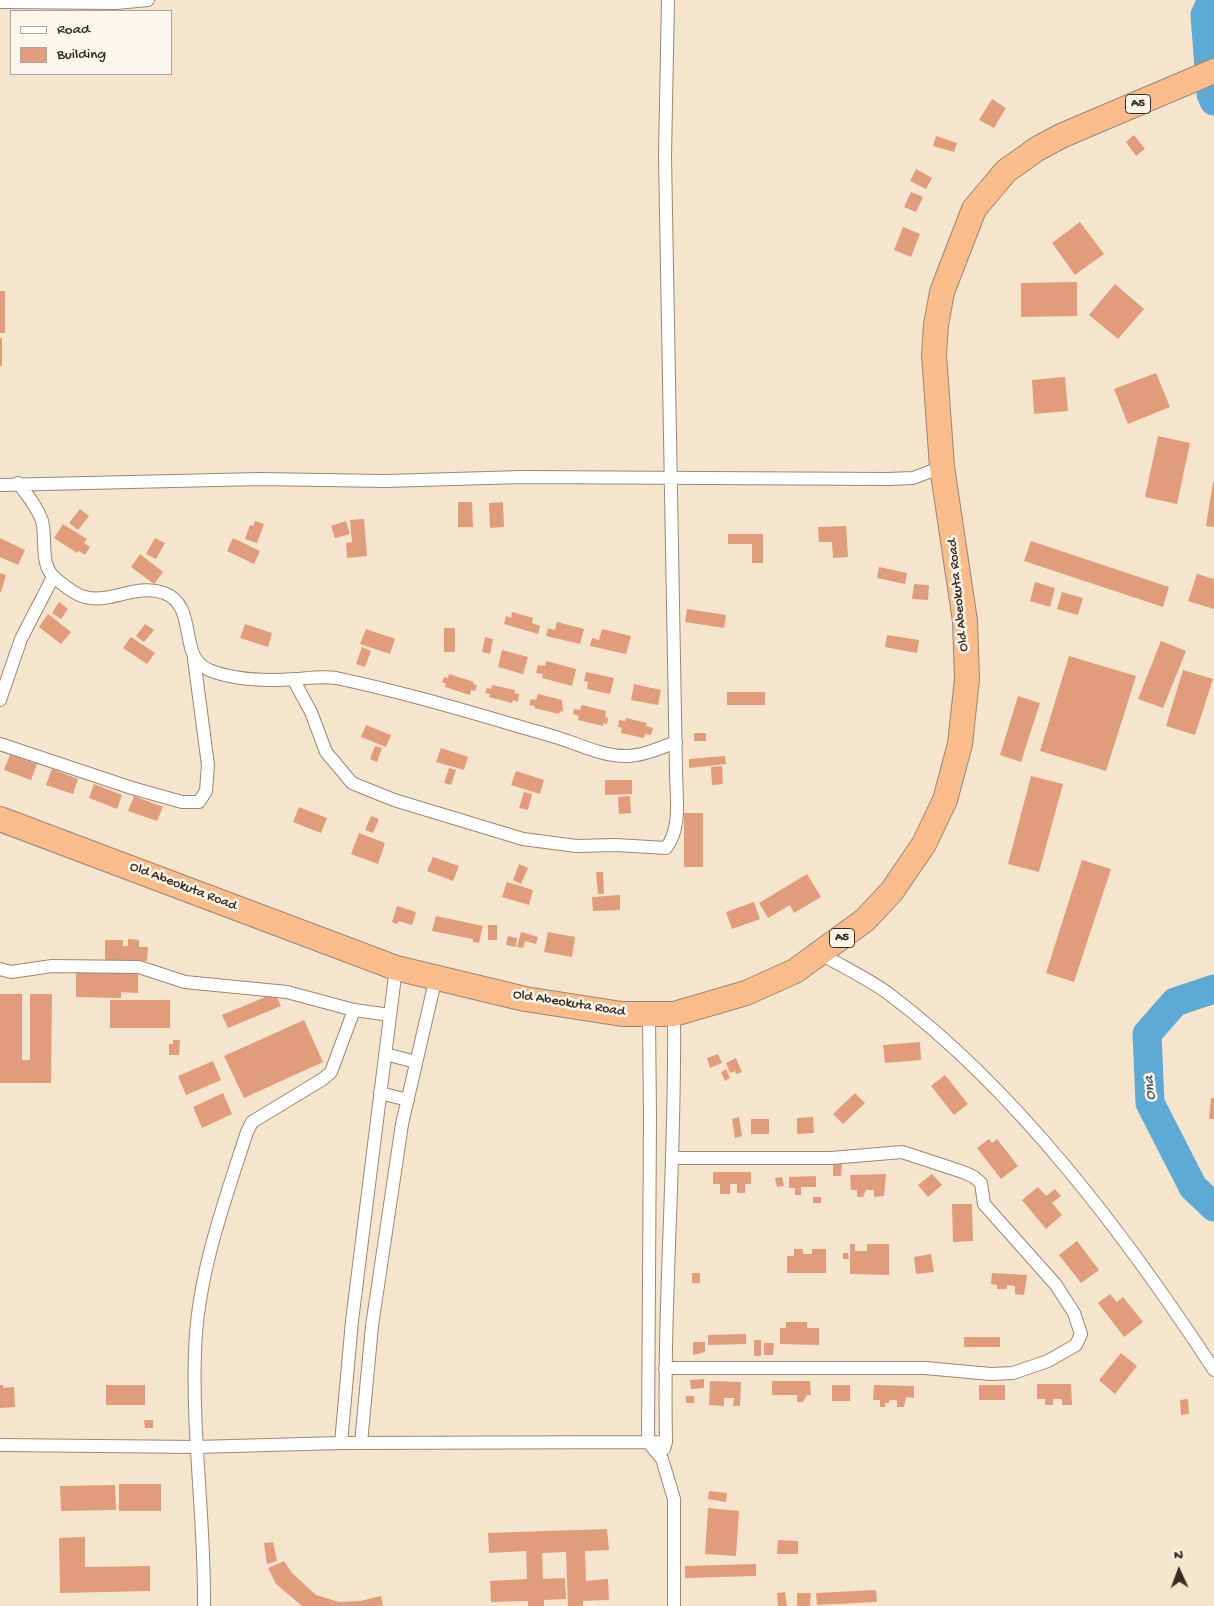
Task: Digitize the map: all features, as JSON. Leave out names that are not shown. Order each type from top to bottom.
[{"type":"highway","name":"Old Abeokuta Road","points":[[0,819],[396,968],[525,999],[622,1014],[674,1014],[746,993],[795,971],[821,954],[865,920],[892,891],[924,844],[945,800],[960,744],[967,679],[965,622],[942,467],[934,356],[936,325],[942,292],[974,209],[1006,171],[1037,149],[1061,136],[1214,71]]},
{"type":"street","points":[[0,2],[116,3],[148,0]]},
{"type":"street","points":[[293,679],[311,712],[326,752],[352,783],[394,800],[523,839],[576,846],[616,845],[666,848],[674,838],[676,825],[676,742],[665,156],[668,0]]},
{"type":"street","points":[[0,485],[18,483],[260,479],[385,481],[522,477],[888,479],[914,478],[942,467]]},
{"type":"street","points":[[0,744],[132,788],[182,802],[199,802],[206,791],[208,765],[194,659],[185,617],[177,601],[165,593],[147,589],[104,597],[85,597],[53,577],[46,559],[42,522],[34,503],[18,483]]},
{"type":"street","points":[[0,700],[20,639],[53,577]]},
{"type":"street","points":[[194,659],[207,670],[236,679],[333,678],[392,691],[482,714],[566,740],[606,755],[627,756],[646,754],[676,742]]},
{"type":"street","points":[[821,954],[888,993],[936,1032],[1002,1093],[1095,1203],[1180,1317],[1214,1370]]},
{"type":"street","points":[[0,969],[11,972],[52,966],[139,967],[185,982],[286,992],[354,1010],[390,1015]]},
{"type":"street","points":[[341,1443],[352,1321],[396,968]]},
{"type":"street","points":[[361,1443],[372,1326],[408,1100],[436,977]]},
{"type":"street","points":[[204,1606],[196,1447],[195,1352],[200,1295],[217,1226],[247,1132],[252,1122],[323,1079],[331,1072],[354,1010]]},
{"type":"street","points":[[649,1014],[648,1442],[662,1459],[674,1499],[674,1606]]},
{"type":"street","points":[[662,1459],[666,1442],[665,1368],[675,1093],[674,1014]]},
{"type":"street","points":[[385,1054],[416,1062]]},
{"type":"street","points":[[380,1093],[408,1100]]},
{"type":"street","points":[[665,1368],[925,1368],[991,1374],[1013,1372],[1048,1361],[1076,1345],[1081,1334],[1074,1313],[1056,1285],[984,1204],[981,1183],[963,1172],[902,1152],[831,1158],[672,1158]]},
{"type":"street","points":[[0,1445],[196,1447],[341,1443],[666,1442]]},
{"type":"building","points":[[992,99],[1006,108],[994,128],[979,120]]},
{"type":"building","points":[[1134,135],[1145,149],[1136,156],[1126,142]]},
{"type":"building","points":[[936,136],[957,143],[954,152],[933,146]]},
{"type":"building","points":[[916,169],[932,178],[926,189],[910,181]]},
{"type":"building","points":[[911,192],[923,197],[916,212],[904,207]]},
{"type":"building","points":[[1080,222],[1104,254],[1075,275],[1052,243]]},
{"type":"building","points":[[903,227],[920,234],[911,257],[894,250]]},
{"type":"building","points":[[1077,282],[1077,316],[1021,317],[1021,283]]},
{"type":"building","points":[[1115,284],[1144,309],[1118,339],[1089,315]]},
{"type":"building","points":[[0,291],[5,291],[5,333],[0,333]]},
{"type":"building","points":[[0,338],[2,338],[2,366],[0,366]]},
{"type":"building","points":[[1156,373],[1170,407],[1128,424],[1114,389]]},
{"type":"building","points":[[1065,377],[1068,411],[1034,414],[1032,380]]},
{"type":"building","points":[[1158,436],[1190,443],[1177,504],[1145,497]]},
{"type":"building","points":[[1214,482],[1214,527],[1206,526]]},
{"type":"building","points":[[458,502],[472,502],[473,527],[458,527]]},
{"type":"building","points":[[503,502],[504,527],[490,528],[489,503]]},
{"type":"building","points":[[80,509],[89,516],[78,530],[69,523]]},
{"type":"building","points":[[364,519],[367,556],[347,558],[346,543],[352,542],[350,520]]},
{"type":"building","points":[[255,521],[264,524],[257,543],[245,539],[250,525],[253,526]]},
{"type":"building","points":[[346,521],[350,534],[335,538],[331,526]]},
{"type":"building","points":[[63,524],[87,539],[84,543],[90,547],[85,555],[79,551],[77,553],[54,538]]},
{"type":"building","points":[[846,526],[848,557],[833,558],[832,542],[819,542],[818,527]]},
{"type":"building","points":[[728,534],[763,534],[763,563],[752,563],[752,544],[728,544]]},
{"type":"building","points":[[0,538],[25,550],[18,565],[0,557]]},
{"type":"building","points":[[155,538],[165,543],[156,559],[146,554]]},
{"type":"building","points":[[233,538],[260,551],[254,564],[227,551]]},
{"type":"building","points":[[1031,541],[1169,587],[1163,607],[1024,561]]},
{"type":"building","points":[[140,554],[163,572],[154,584],[131,567]]},
{"type":"building","points":[[879,567],[907,573],[905,584],[877,578]]},
{"type":"building","points":[[0,573],[6,575],[1,592],[0,592]]},
{"type":"building","points":[[1197,574],[1214,579],[1214,609],[1188,601]]},
{"type":"building","points":[[1035,582],[1055,588],[1050,607],[1030,601]]},
{"type":"building","points":[[914,584],[929,585],[928,600],[912,599]]},
{"type":"building","points":[[1062,592],[1083,598],[1078,615],[1057,609]]},
{"type":"building","points":[[59,602],[68,609],[61,619],[52,613]]},
{"type":"building","points":[[687,609],[726,615],[724,628],[685,622]]},
{"type":"building","points":[[512,612],[533,618],[532,623],[540,626],[538,634],[504,624],[506,616],[511,618]]},
{"type":"building","points":[[48,614],[71,632],[61,644],[39,627]]},
{"type":"building","points":[[557,622],[584,629],[580,644],[546,636],[548,628],[555,630]]},
{"type":"building","points":[[145,624],[154,630],[144,642],[136,636]]},
{"type":"building","points":[[245,624],[272,633],[268,647],[240,638]]},
{"type":"building","points":[[444,628],[455,628],[455,652],[444,652]]},
{"type":"building","points":[[366,629],[395,639],[390,654],[360,644]]},
{"type":"building","points":[[602,629],[631,636],[626,654],[590,646],[592,638],[599,640]]},
{"type":"building","points":[[887,635],[919,640],[917,653],[885,647]]},
{"type":"building","points":[[131,637],[155,653],[147,664],[123,648]]},
{"type":"building","points":[[485,637],[493,639],[490,654],[482,652]]},
{"type":"building","points":[[1161,641],[1186,651],[1163,708],[1138,699]]},
{"type":"building","points":[[362,647],[371,651],[365,667],[356,664]]},
{"type":"building","points":[[502,650],[528,657],[523,674],[498,667]]},
{"type":"building","points":[[1069,656],[1136,676],[1106,771],[1040,751]]},
{"type":"building","points":[[546,661],[576,669],[572,686],[542,678],[543,674],[536,673],[538,665],[545,666]]},
{"type":"building","points":[[1183,670],[1213,679],[1195,735],[1166,726]]},
{"type":"building","points":[[586,672],[614,678],[610,694],[587,689],[588,682],[584,681]]},
{"type":"building","points":[[449,674],[474,682],[473,684],[477,685],[475,691],[471,690],[470,695],[445,687],[446,684],[442,682],[444,677],[448,678]]},
{"type":"building","points":[[634,684],[661,690],[658,705],[631,700]]},
{"type":"building","points":[[492,685],[515,690],[514,693],[519,694],[518,702],[513,700],[512,703],[489,697],[490,694],[485,693],[487,688],[491,689]]},
{"type":"building","points":[[727,692],[765,692],[765,705],[727,705]]},
{"type":"building","points":[[538,694],[562,700],[563,712],[560,711],[559,714],[529,705],[531,699],[536,700]]},
{"type":"building","points":[[1018,696],[1040,703],[1021,762],[1000,755]]},
{"type":"building","points":[[582,705],[606,711],[607,724],[603,723],[603,726],[578,720],[579,716],[573,714],[574,709],[580,710]]},
{"type":"building","points":[[626,718],[647,723],[646,726],[653,728],[651,735],[645,734],[644,738],[621,733],[622,728],[618,727],[619,720],[625,721]]},
{"type":"building","points":[[366,725],[391,735],[386,747],[361,737]]},
{"type":"building","points":[[694,733],[706,733],[706,741],[694,741]]},
{"type":"building","points":[[375,746],[382,748],[377,762],[370,759]]},
{"type":"building","points":[[441,748],[468,757],[464,770],[436,762]]},
{"type":"building","points":[[10,755],[37,764],[31,780],[4,770]]},
{"type":"building","points":[[725,756],[726,764],[689,768],[689,759]]},
{"type":"building","points":[[722,766],[723,784],[712,785],[711,767]]},
{"type":"building","points":[[449,768],[456,770],[451,785],[444,783]]},
{"type":"building","points":[[52,769],[78,779],[73,794],[46,785]]},
{"type":"building","points":[[516,771],[544,780],[540,794],[511,785]]},
{"type":"building","points":[[1031,776],[1063,784],[1039,872],[1008,864]]},
{"type":"building","points":[[605,780],[632,780],[632,794],[605,795]]},
{"type":"building","points":[[94,784],[122,795],[117,809],[89,798]]},
{"type":"building","points":[[524,792],[532,794],[528,810],[519,808]]},
{"type":"building","points":[[134,796],[163,807],[157,821],[128,811]]},
{"type":"building","points":[[630,796],[631,813],[619,814],[618,797]]},
{"type":"building","points":[[299,807],[327,818],[321,833],[293,822]]},
{"type":"building","points":[[684,813],[703,813],[703,867],[684,867]]},
{"type":"building","points":[[371,816],[379,819],[373,833],[365,830]]},
{"type":"building","points":[[359,833],[385,843],[378,864],[351,854]]},
{"type":"building","points":[[433,857],[459,866],[453,881],[427,871]]},
{"type":"building","points":[[1082,860],[1111,869],[1074,982],[1046,973]]},
{"type":"building","points":[[519,864],[528,868],[521,884],[513,880]]},
{"type":"building","points":[[596,872],[603,872],[604,894],[598,894]]},
{"type":"building","points":[[807,874],[821,897],[794,913],[790,905],[768,918],[759,903]]},
{"type":"building","points":[[507,882],[533,890],[529,905],[502,897]]},
{"type":"building","points":[[620,895],[620,910],[593,911],[592,897]]},
{"type":"building","points":[[754,902],[760,919],[732,929],[726,912]]},
{"type":"building","points":[[397,906],[416,912],[412,925],[399,921],[397,924],[392,922]]},
{"type":"building","points":[[436,916],[483,926],[479,943],[473,942],[473,939],[432,931]]},
{"type":"building","points":[[488,925],[497,925],[497,940],[488,940]]},
{"type":"building","points":[[521,932],[538,937],[536,944],[525,941],[523,948],[517,947]]},
{"type":"building","points":[[548,932],[575,937],[572,957],[544,952]]},
{"type":"building","points":[[508,936],[517,938],[516,947],[506,945]]},
{"type":"building","points":[[128,939],[139,940],[139,947],[148,947],[147,961],[105,960],[105,940],[123,940],[123,946],[128,946]]},
{"type":"building","points":[[76,970],[138,971],[138,993],[121,992],[121,998],[76,997]]},
{"type":"building","points":[[275,993],[281,1006],[228,1028],[222,1015]]},
{"type":"building","points":[[0,994],[22,994],[22,1060],[30,1060],[30,994],[52,994],[51,1083],[0,1083]]},
{"type":"building","points":[[110,1000],[170,1000],[170,1028],[110,1028]]},
{"type":"building","points":[[304,1020],[323,1062],[244,1098],[224,1056]]},
{"type":"building","points":[[173,1040],[180,1040],[179,1055],[169,1055],[169,1044],[173,1044]]},
{"type":"building","points":[[920,1042],[921,1060],[885,1063],[883,1045]]},
{"type":"building","points":[[718,1054],[722,1063],[710,1068],[707,1058]]},
{"type":"building","points":[[736,1058],[742,1072],[736,1074],[735,1071],[730,1073],[726,1063]]},
{"type":"building","points":[[213,1061],[221,1080],[186,1095],[178,1076]]},
{"type":"building","points":[[726,1069],[730,1078],[725,1081],[721,1072]]},
{"type":"building","points":[[945,1075],[968,1104],[954,1115],[931,1086]]},
{"type":"building","points":[[223,1093],[232,1114],[202,1128],[193,1107]]},
{"type":"building","points":[[855,1093],[865,1103],[843,1124],[833,1114]]},
{"type":"building","points":[[1211,1098],[1214,1098],[1214,1119],[1209,1119]]},
{"type":"building","points":[[739,1117],[742,1136],[735,1138],[732,1119]]},
{"type":"building","points":[[813,1117],[814,1133],[797,1134],[797,1118]]},
{"type":"building","points":[[751,1119],[769,1119],[769,1134],[751,1134]]},
{"type":"building","points":[[989,1139],[992,1143],[997,1139],[1018,1166],[1001,1179],[977,1148]]},
{"type":"building","points":[[833,1163],[842,1163],[841,1176],[833,1176]]},
{"type":"building","points":[[713,1172],[751,1172],[751,1184],[745,1184],[745,1193],[737,1193],[737,1184],[730,1184],[730,1194],[720,1194],[720,1184],[713,1184]]},
{"type":"building","points":[[886,1174],[884,1196],[874,1197],[874,1190],[866,1190],[863,1197],[857,1197],[857,1190],[851,1190],[850,1175]]},
{"type":"building","points":[[932,1174],[942,1185],[928,1197],[918,1185]]},
{"type":"building","points":[[816,1176],[816,1187],[801,1187],[801,1195],[795,1195],[795,1188],[789,1188],[789,1177]]},
{"type":"building","points":[[782,1177],[784,1186],[777,1187],[775,1178]]},
{"type":"building","points":[[1038,1187],[1046,1196],[1055,1189],[1061,1196],[1052,1203],[1062,1215],[1046,1229],[1022,1200]]},
{"type":"building","points":[[813,1197],[821,1197],[821,1203],[813,1203]]},
{"type":"building","points":[[952,1204],[972,1204],[973,1241],[953,1242]]},
{"type":"building","points":[[1077,1241],[1099,1270],[1081,1283],[1059,1255]]},
{"type":"building","points":[[850,1244],[855,1244],[855,1251],[867,1251],[867,1244],[889,1244],[889,1275],[850,1274]]},
{"type":"building","points":[[794,1249],[803,1249],[803,1254],[812,1254],[812,1249],[826,1249],[826,1273],[787,1273],[787,1256],[794,1256]]},
{"type":"building","points":[[843,1253],[848,1253],[849,1259],[843,1259]]},
{"type":"building","points":[[931,1254],[934,1272],[916,1274],[914,1257]]},
{"type":"building","points":[[692,1273],[700,1273],[700,1283],[692,1283]]},
{"type":"building","points":[[992,1273],[1027,1275],[1024,1295],[1015,1294],[1015,1286],[1007,1285],[1007,1289],[997,1289],[997,1285],[991,1284]]},
{"type":"building","points":[[1110,1294],[1117,1302],[1123,1297],[1143,1322],[1124,1337],[1098,1303]]},
{"type":"building","points":[[786,1322],[807,1322],[807,1328],[819,1328],[819,1345],[780,1344],[780,1328],[786,1328]]},
{"type":"building","points":[[746,1334],[746,1344],[708,1345],[708,1335]]},
{"type":"building","points":[[964,1337],[1000,1337],[1000,1347],[964,1347]]},
{"type":"building","points":[[754,1340],[761,1340],[761,1356],[754,1356]]},
{"type":"building","points":[[693,1342],[705,1342],[705,1352],[693,1355]]},
{"type":"building","points":[[764,1343],[774,1343],[773,1355],[764,1355]]},
{"type":"building","points":[[1121,1353],[1137,1366],[1115,1394],[1099,1380]]},
{"type":"building","points":[[704,1379],[704,1388],[691,1389],[690,1380]]},
{"type":"building","points":[[710,1381],[741,1382],[740,1406],[733,1406],[734,1398],[724,1398],[724,1406],[709,1405]]},
{"type":"building","points":[[772,1381],[810,1381],[811,1395],[807,1395],[803,1402],[797,1402],[797,1395],[772,1395]]},
{"type":"building","points":[[1037,1384],[1071,1384],[1072,1405],[1062,1405],[1062,1399],[1053,1399],[1053,1405],[1045,1405],[1045,1399],[1037,1399]]},
{"type":"building","points":[[0,1385],[3,1385],[3,1388],[14,1387],[15,1407],[0,1408]]},
{"type":"building","points":[[106,1385],[145,1385],[145,1405],[106,1405]]},
{"type":"building","points":[[832,1385],[850,1385],[850,1401],[832,1401]]},
{"type":"building","points":[[874,1385],[914,1386],[914,1398],[906,1397],[904,1407],[897,1407],[897,1400],[889,1400],[889,1403],[885,1403],[885,1407],[880,1407],[880,1400],[873,1400]]},
{"type":"building","points":[[979,1385],[1005,1385],[1005,1400],[979,1400]]},
{"type":"building","points":[[686,1396],[694,1396],[694,1403],[686,1403]]},
{"type":"building","points":[[1188,1399],[1189,1414],[1181,1415],[1180,1400]]},
{"type":"building","points":[[144,1420],[153,1420],[153,1428],[145,1428]]},
{"type":"building","points":[[119,1484],[161,1484],[161,1511],[119,1511]]},
{"type":"building","points":[[115,1485],[116,1510],[61,1511],[60,1486]]},
{"type":"building","points":[[709,1491],[727,1493],[726,1502],[708,1499]]},
{"type":"building","points":[[708,1508],[739,1511],[736,1556],[705,1554]]},
{"type":"building","points":[[607,1529],[609,1550],[585,1551],[586,1581],[608,1579],[609,1600],[583,1601],[583,1606],[568,1606],[566,1552],[542,1553],[543,1579],[565,1578],[566,1599],[544,1600],[544,1606],[528,1606],[528,1601],[491,1602],[490,1581],[527,1579],[526,1551],[489,1553],[488,1533]]},
{"type":"building","points":[[85,1537],[85,1567],[150,1566],[150,1591],[60,1593],[59,1538]]},
{"type":"building","points":[[778,1540],[798,1541],[798,1554],[777,1554]]},
{"type":"building","points":[[273,1542],[277,1561],[267,1564],[264,1543]]},
{"type":"building","points":[[284,1561],[292,1573],[316,1595],[339,1602],[360,1601],[381,1596],[383,1606],[302,1606],[276,1584],[268,1568]]},
{"type":"building","points":[[756,1564],[756,1576],[685,1578],[685,1566]]},
{"type":"building","points":[[876,1590],[877,1602],[817,1605],[816,1593]]},
{"type":"building","points":[[785,1592],[787,1606],[778,1606],[777,1593]]},
{"type":"building","points":[[797,1593],[811,1593],[810,1606],[797,1606]]},
{"type":"waterway","name":"Ona","points":[[1212,0],[1205,15],[1211,94],[1214,101]]},
{"type":"waterway","name":"Ona","points":[[1214,989],[1175,1002],[1147,1034],[1150,1103],[1193,1187],[1214,1207]]}]
